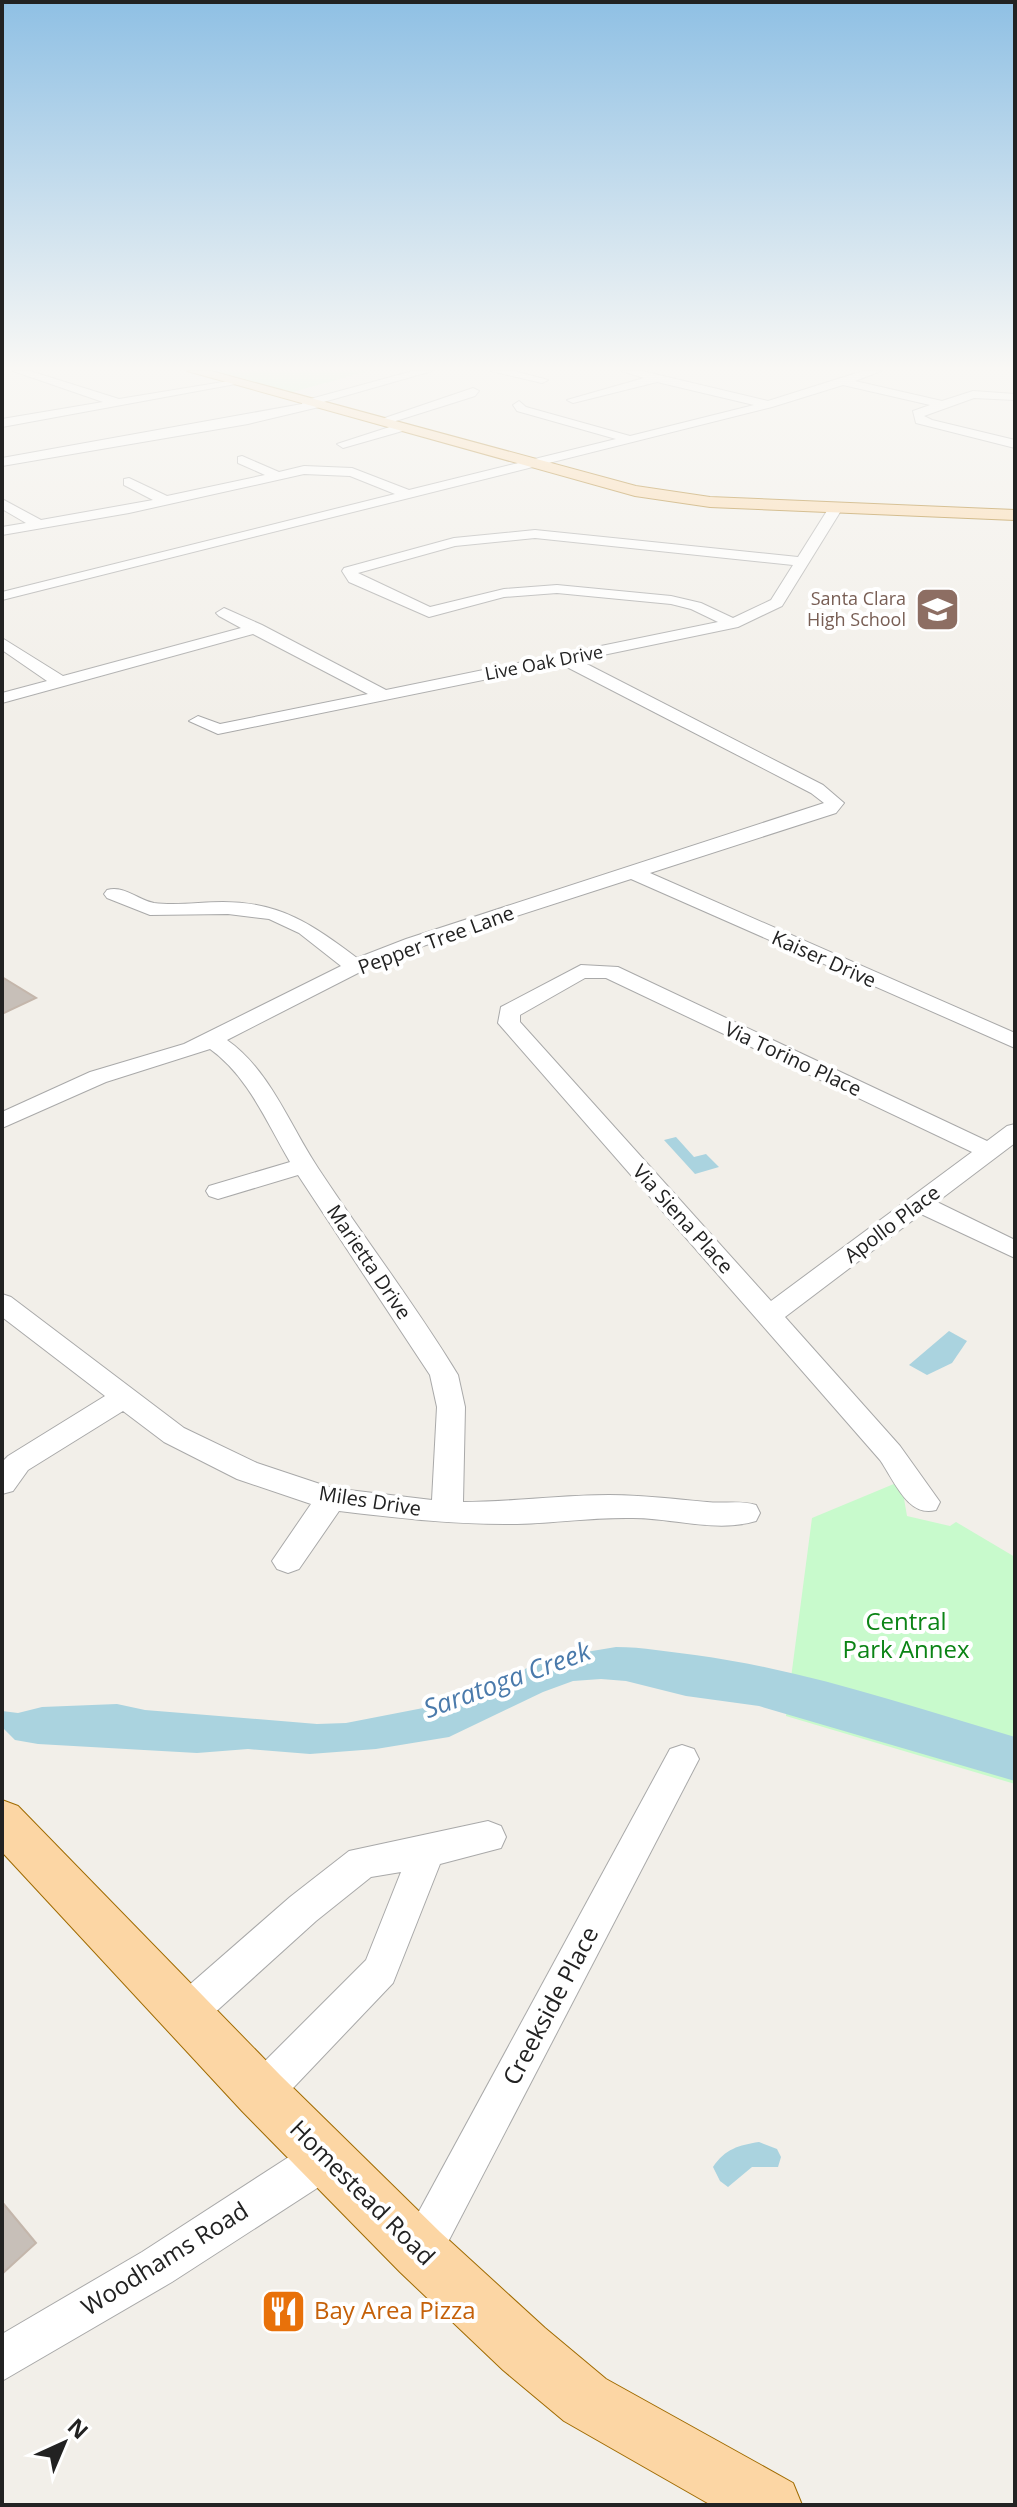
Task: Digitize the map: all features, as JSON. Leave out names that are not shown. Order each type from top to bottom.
[{"type":"main road","points":[[624,488],[684,499],[835,509],[1015,515]]},
{"type":"main road","name":"Homestead Road","points":[[2,1820],[261,2093],[420,2252],[585,2400],[771,2505]]},
{"type":"street","points":[[141,488],[164,500]]},
{"type":"street","points":[[2,531],[218,488]]},
{"type":"street","points":[[392,488],[409,495]]},
{"type":"street","points":[[2,596],[437,488]]},
{"type":"street","points":[[2,503],[38,524]]},
{"type":"street","name":"Live Oak Drive","points":[[198,721],[218,729],[733,624],[777,603],[835,509]]},
{"type":"street","points":[[733,624],[696,606],[671,600],[557,589],[504,593],[429,612],[354,579],[349,571],[454,542],[535,534],[802,562]]},
{"type":"street","points":[[224,613],[383,695]]},
{"type":"street","points":[[2,698],[257,628]]},
{"type":"street","points":[[2,643],[60,682]]},
{"type":"street","name":"Pepper Tree Lane","points":[[2,1121],[76,1086],[188,1051],[355,967],[413,943],[635,874],[829,809],[835,803],[817,789],[564,659]]},
{"type":"street","name":"Kaiser Drive","points":[[635,874],[1015,1041]]},
{"type":"street","points":[[114,894],[150,909],[228,908],[274,914],[306,929],[355,967]]},
{"type":"street","name":"Via Torino Place","points":[[597,969],[610,972],[989,1151]]},
{"type":"street","name":"Via Siena Place","points":[[597,969],[581,971],[517,1006],[509,1012],[509,1023],[890,1453],[925,1502]]},
{"type":"street","name":"Marietta Drive","points":[[212,1040],[224,1047],[242,1066],[304,1166],[444,1375],[451,1407],[447,1513]]},
{"type":"street","name":"Apollo Place","points":[[769,1316],[1015,1131]]},
{"type":"street","points":[[218,1191],[304,1166]]},
{"type":"street","points":[[920,1203],[1015,1250]]},
{"type":"street","name":"Miles Drive","points":[[2,1303],[174,1435],[247,1471],[331,1499],[447,1513],[520,1513],[607,1506],[659,1507],[711,1514],[745,1513]]},
{"type":"street","points":[[2,1483],[18,1463],[123,1398]]},
{"type":"street","points":[[288,1561],[331,1499]]},
{"type":"street","name":"Creekside Place","points":[[420,2252],[682,1759]]},
{"type":"street","points":[[186,2013],[303,1909],[362,1862],[427,1852],[488,1837]]},
{"type":"street","points":[[261,2093],[380,1971],[427,1852]]},
{"type":"street","name":"Woodhams Road","points":[[2,2359],[157,2267],[327,2157]]},
{"type":"green space","name":"Central Park Annex","points":[[901,1481],[907,1516],[950,1526],[956,1522],[1015,1557],[1015,1784],[786,1716],[812,1518]]},
{"type":"water","points":[[676,1137],[694,1157],[706,1154],[719,1167],[695,1174],[664,1140]]},
{"type":"water","points":[[949,1331],[967,1341],[952,1363],[927,1375],[909,1365]]},
{"type":"water","points":[[616,1647],[695,1655],[777,1670],[857,1690],[1015,1737],[1015,1781],[759,1706],[686,1696],[626,1681],[601,1679],[573,1681],[543,1692],[449,1737],[376,1749],[310,1754],[248,1749],[197,1753],[38,1744],[15,1740],[2,1727],[2,1711],[18,1713],[42,1707],[117,1704],[145,1710],[317,1724],[346,1723],[485,1696],[534,1663]]},
{"type":"water","points":[[759,2142],[777,2149],[781,2157],[778,2167],[752,2167],[728,2187],[720,2181],[713,2167],[722,2156],[739,2146]]},
{"type":"building","points":[[2,977],[36,998],[2,1014]]},
{"type":"building","points":[[2,2202],[36,2243],[2,2274]]},
{"type":"place","name":"Santa Clara High School","points":[[937,609]]},
{"type":"place","name":"Bay Area Pizza","points":[[283,2311]]},
{"type":"water label","name":"Saratoga Creek","points":[[507,1680]]}]
